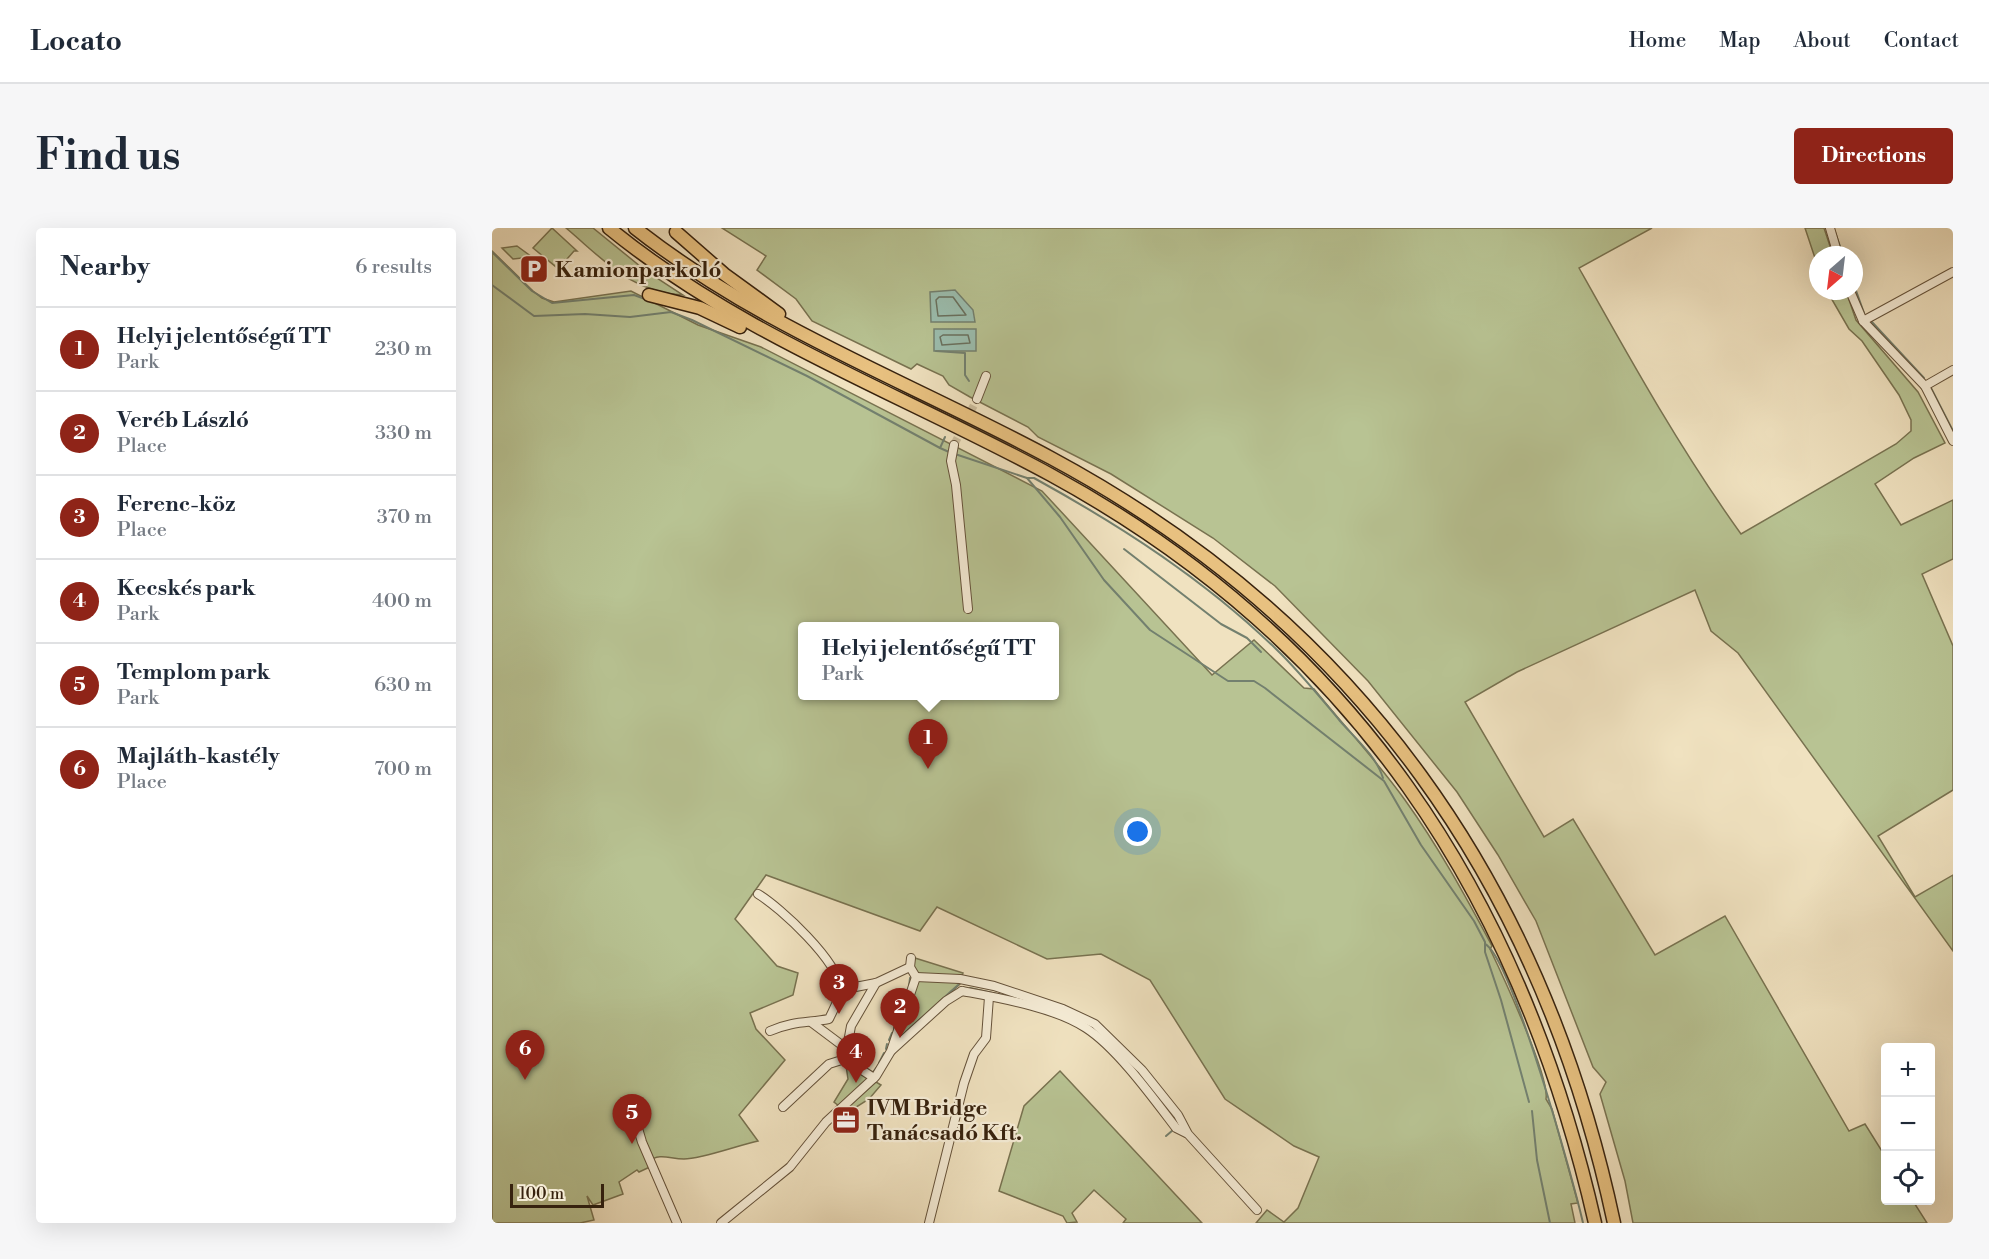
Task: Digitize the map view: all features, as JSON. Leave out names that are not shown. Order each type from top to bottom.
[{"type":"highway","points":[[609,228],[684,284],[783,342],[1003,450],[1103,505],[1198,569],[1248,610],[1303,661],[1407,786],[1445,842],[1488,917],[1526,999],[1552,1071],[1578,1152],[1595,1223]]},
{"type":"highway","points":[[635,228],[712,284],[811,338],[1052,458],[1154,519],[1202,553],[1315,648],[1389,732],[1442,804],[1479,863],[1512,924],[1539,982],[1570,1064],[1596,1150],[1614,1223]]},
{"type":"highway","points":[[676,232],[741,288],[811,338]]},
{"type":"highway","points":[[649,295],[700,308],[762,338],[783,342]]},
{"type":"street","points":[[1832,229],[1836,246]]},
{"type":"street","points":[[1863,321],[1953,272]]},
{"type":"street","points":[[1854,300],[1863,321],[1925,386],[1953,441]]},
{"type":"street","points":[[1925,386],[1953,370]]},
{"type":"street","points":[[977,399],[985,385],[986,376]]},
{"type":"street","points":[[952,451],[968,609]]},
{"type":"street","points":[[758,894],[770,901],[824,955],[836,971],[840,990],[829,1019],[811,1022]]},
{"type":"street","points":[[721,1223],[790,1167],[822,1126],[874,1078],[891,1051],[916,977],[910,967],[911,958]]},
{"type":"street","points":[[840,990],[876,983],[910,967]]},
{"type":"street","points":[[916,977],[1034,999],[1095,1024],[1142,1070],[1178,1115],[1188,1134],[1257,1210]]},
{"type":"street","points":[[845,1059],[851,1026],[876,983]]},
{"type":"street","points":[[963,984],[989,997],[1064,1017],[1086,1028],[1114,1054],[1176,1128],[1188,1134]]},
{"type":"street","points":[[891,1051],[963,984]]},
{"type":"street","points":[[929,1223],[964,1083],[974,1054],[986,1038],[989,997]]},
{"type":"street","points":[[770,1031],[803,1020],[811,1022],[847,1049]]},
{"type":"street","points":[[845,1059],[874,1078]]},
{"type":"street","points":[[783,1107],[829,1064],[845,1059]]},
{"type":"street","points":[[634,1115],[642,1142],[677,1223]]},
{"type":"green space","points":[[552,228],[577,251],[574,251],[560,267],[563,270],[561,271],[533,248]]},
{"type":"green space","points":[[566,228],[593,228],[646,271],[683,295],[664,293],[633,281],[606,262]]},
{"type":"green space","points":[[722,228],[1652,228],[1579,268],[1676,436],[1741,534],[1896,444],[1911,431],[1911,420],[1899,395],[1862,341],[1849,329],[1832,300],[1849,300],[1856,320],[1918,392],[1945,443],[1914,458],[1875,484],[1901,525],[1953,500],[1953,559],[1922,574],[1953,646],[1953,790],[1878,836],[1915,897],[1953,875],[1953,951],[1738,653],[1711,631],[1695,590],[1517,672],[1465,702],[1544,837],[1573,819],[1655,955],[1725,916],[1849,1131],[1865,1124],[1881,1150],[1881,1205],[1916,1205],[1927,1223],[1633,1223],[1625,1181],[1600,1094],[1606,1082],[1593,1067],[1536,921],[1498,855],[1457,792],[1368,681],[1275,586],[1213,538],[1111,474],[1038,437],[1028,427],[949,385],[943,376],[917,364],[911,369],[812,321],[796,299],[757,270],[766,256]]},
{"type":"green space","points":[[1805,228],[1824,228],[1830,246],[1811,246]]},
{"type":"green space","points":[[517,246],[532,257],[513,259],[502,248]]},
{"type":"green space","points":[[492,251],[542,298],[554,302],[631,291],[698,325],[761,347],[1042,491],[1212,675],[1254,640],[1304,688],[1314,689],[1383,771],[1417,817],[1451,871],[1492,946],[1490,949],[1524,1025],[1541,1070],[1546,1099],[1552,1109],[1578,1203],[1571,1204],[1575,1223],[1256,1223],[1267,1210],[1284,1222],[1298,1208],[1319,1157],[1294,1146],[1225,1099],[1150,980],[1101,954],[1047,959],[937,907],[920,931],[766,875],[735,919],[777,966],[798,973],[793,995],[750,1013],[756,1029],[785,1060],[739,1115],[758,1141],[692,1158],[657,1157],[652,1159],[647,1162],[650,1167],[639,1172],[637,1170],[619,1182],[623,1194],[593,1205],[587,1196],[594,1220],[580,1223],[492,1223]]},
{"type":"green space","points":[[915,958],[963,973],[962,976],[919,975],[913,965]]},
{"type":"green space","points":[[918,981],[952,981],[960,984],[897,1043]]},
{"type":"green space","points":[[845,1059],[869,1080],[839,1106],[834,1102],[848,1079]]},
{"type":"green space","points":[[1060,1071],[1202,1223],[1123,1223],[1126,1219],[1094,1190],[1072,1213],[1077,1222],[1067,1223],[1063,1216],[999,1191],[1024,1106]]},
{"type":"green space","points":[[876,1082],[881,1085],[869,1099],[847,1113],[845,1110]]},
{"type":"water","points":[[955,290],[973,310],[975,322],[931,322],[930,292]]},
{"type":"water","points":[[934,329],[976,329],[976,351],[934,351]]},
{"type":"waterway","points":[[1835,232],[1840,246]]},
{"type":"waterway","points":[[492,252],[532,291],[552,303],[634,295],[645,299]]},
{"type":"waterway","points":[[492,285],[534,316],[585,314],[630,317],[671,312],[807,376],[940,448]]},
{"type":"waterway","points":[[1859,300],[1864,313]]},
{"type":"waterway","points":[[1871,321],[1924,378]]},
{"type":"waterway","points":[[936,351],[965,353],[965,375],[969,381]]},
{"type":"waterway","points":[[1930,386],[1953,431]]},
{"type":"waterway","points":[[945,437],[940,448],[949,452]]},
{"type":"waterway","points":[[955,454],[1027,478],[1034,478],[1099,515],[1191,577],[1249,624],[1293,666],[1376,762],[1383,778]]},
{"type":"waterway","points":[[1027,478],[1060,517],[1104,580],[1150,630],[1228,681],[1254,681],[1265,688],[1384,781],[1421,845],[1474,921],[1485,942],[1485,952],[1501,1000],[1529,1102]]},
{"type":"waterway","points":[[1124,549],[1221,624],[1247,638],[1261,652]]},
{"type":"waterway","points":[[1485,944],[1497,958],[1526,1028],[1568,1164],[1583,1223]]},
{"type":"waterway","points":[[909,986],[910,978]]},
{"type":"waterway","points":[[906,1032],[958,985]]},
{"type":"waterway","points":[[970,988],[1006,996]]},
{"type":"waterway","points":[[898,1018],[901,1011]]},
{"type":"waterway","points":[[894,1028],[896,1022]]},
{"type":"waterway","points":[[889,1040],[892,1033]]},
{"type":"waterway","points":[[886,1049],[887,1044]]},
{"type":"waterway","points":[[879,1063],[884,1053]]},
{"type":"waterway","points":[[873,1072],[877,1067]]},
{"type":"waterway","points":[[1162,1103],[1178,1124],[1177,1127]]},
{"type":"waterway","points":[[1532,1111],[1537,1160],[1550,1223]]},
{"type":"waterway","points":[[1166,1136],[1173,1130]]},
{"type":"tunnel","points":[[954,445],[977,399]]},
{"type":"place","name":"Kamionparkoló","points":[[534,269]]},
{"type":"place","name":"Helyi jelentőségű TT","points":[[928,769]]},
{"type":"place","name":"Ferenc-köz","points":[[839,1014]]},
{"type":"place","name":"Veréb László","points":[[900,1038]]},
{"type":"place","name":"Majláth-kastély","points":[[525,1080]]},
{"type":"place","name":"Kecskés park","points":[[856,1083]]},
{"type":"place","name":"IVM Bridge Tanácsadó Kft.","points":[[846,1120]]},
{"type":"place","name":"Templom park","points":[[632,1144]]}]
